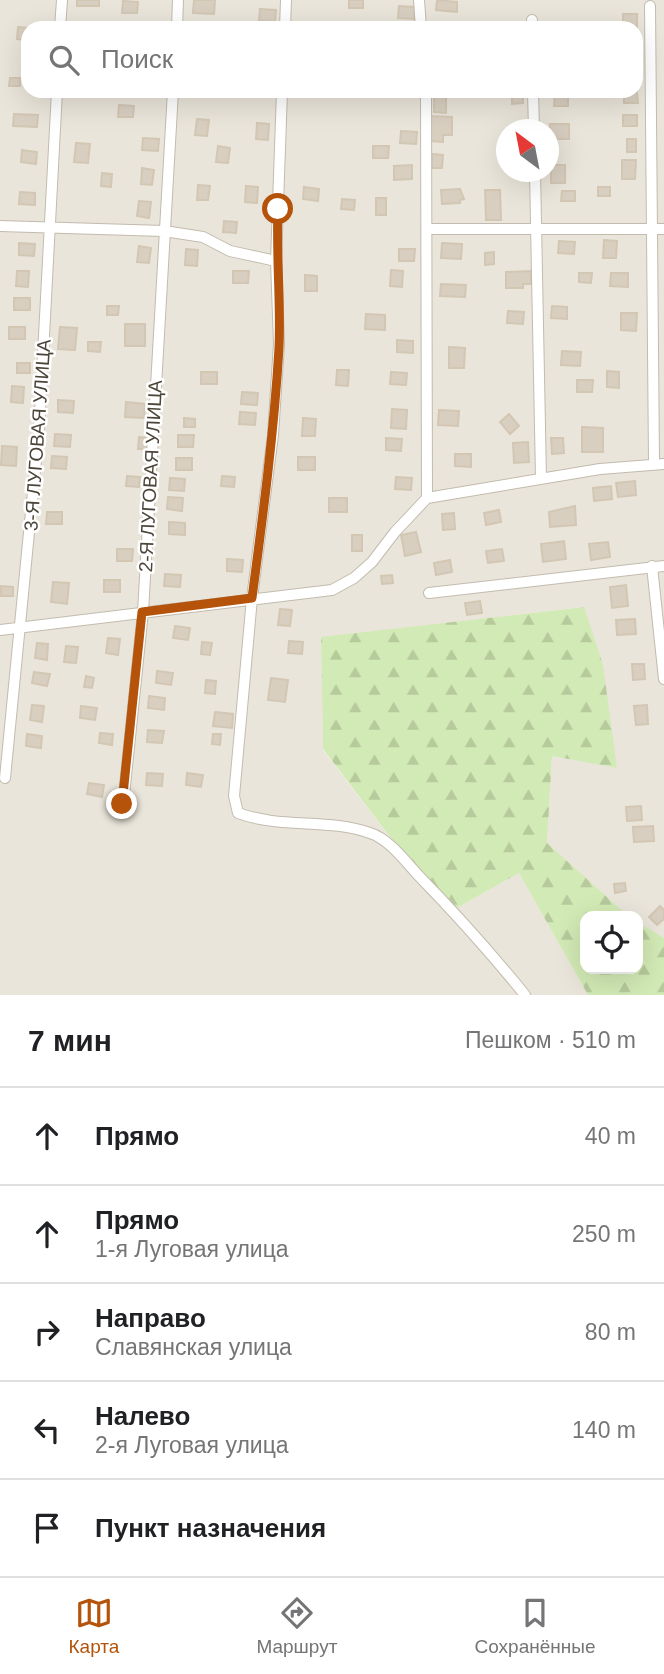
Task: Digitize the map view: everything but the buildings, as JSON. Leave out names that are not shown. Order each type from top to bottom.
[{"type":"street","points":[[60,21],[62,0]]},
{"type":"street","points":[[177,21],[178,0]]},
{"type":"street","points":[[285,21],[286,0]]},
{"type":"street","points":[[419,0],[420,21]]},
{"type":"street","points":[[0,630],[332,590],[354,578],[372,562],[395,532],[428,498],[541,478],[659,464],[650,229],[650,6]]},
{"type":"street","name":"3-Я ЛУГОВАЯ УЛИЦА","points":[[5,778],[39,430],[57,98]]},
{"type":"street","name":"2-Я ЛУГОВАЯ УЛИЦА","points":[[122,804],[142,612],[173,98]]},
{"type":"street","points":[[282,98],[276,261],[279,344],[273,435],[252,598],[234,796],[238,813],[298,825],[337,826],[373,833],[396,851],[477,935],[525,995]]},
{"type":"street","points":[[426,98],[428,498]]},
{"type":"street","points":[[533,98],[534,119]]},
{"type":"street","points":[[535,182],[541,478]]},
{"type":"street","points":[[0,226],[164,231],[203,237],[230,251],[276,261]]},
{"type":"street","points":[[428,229],[664,229]]},
{"type":"street","points":[[652,566],[664,679]]},
{"type":"street","points":[[429,593],[664,566]]},
{"type":"shaded area","points":[[0,0],[664,0],[664,938],[643,925],[643,911],[620,911],[547,843],[552,756],[617,767],[583,607],[321,638],[323,750],[448,913],[519,873],[588,995],[0,995]]},
{"type":"green space","points":[[584,607],[603,665],[617,768],[552,756],[547,843],[622,911],[580,911],[580,974],[643,974],[643,925],[664,938],[664,995],[588,995],[519,873],[448,913],[323,749],[321,637]]},
{"type":"route","points":[[122,804],[142,612],[252,598],[273,435],[279,344],[276,261],[278,209]]}]
